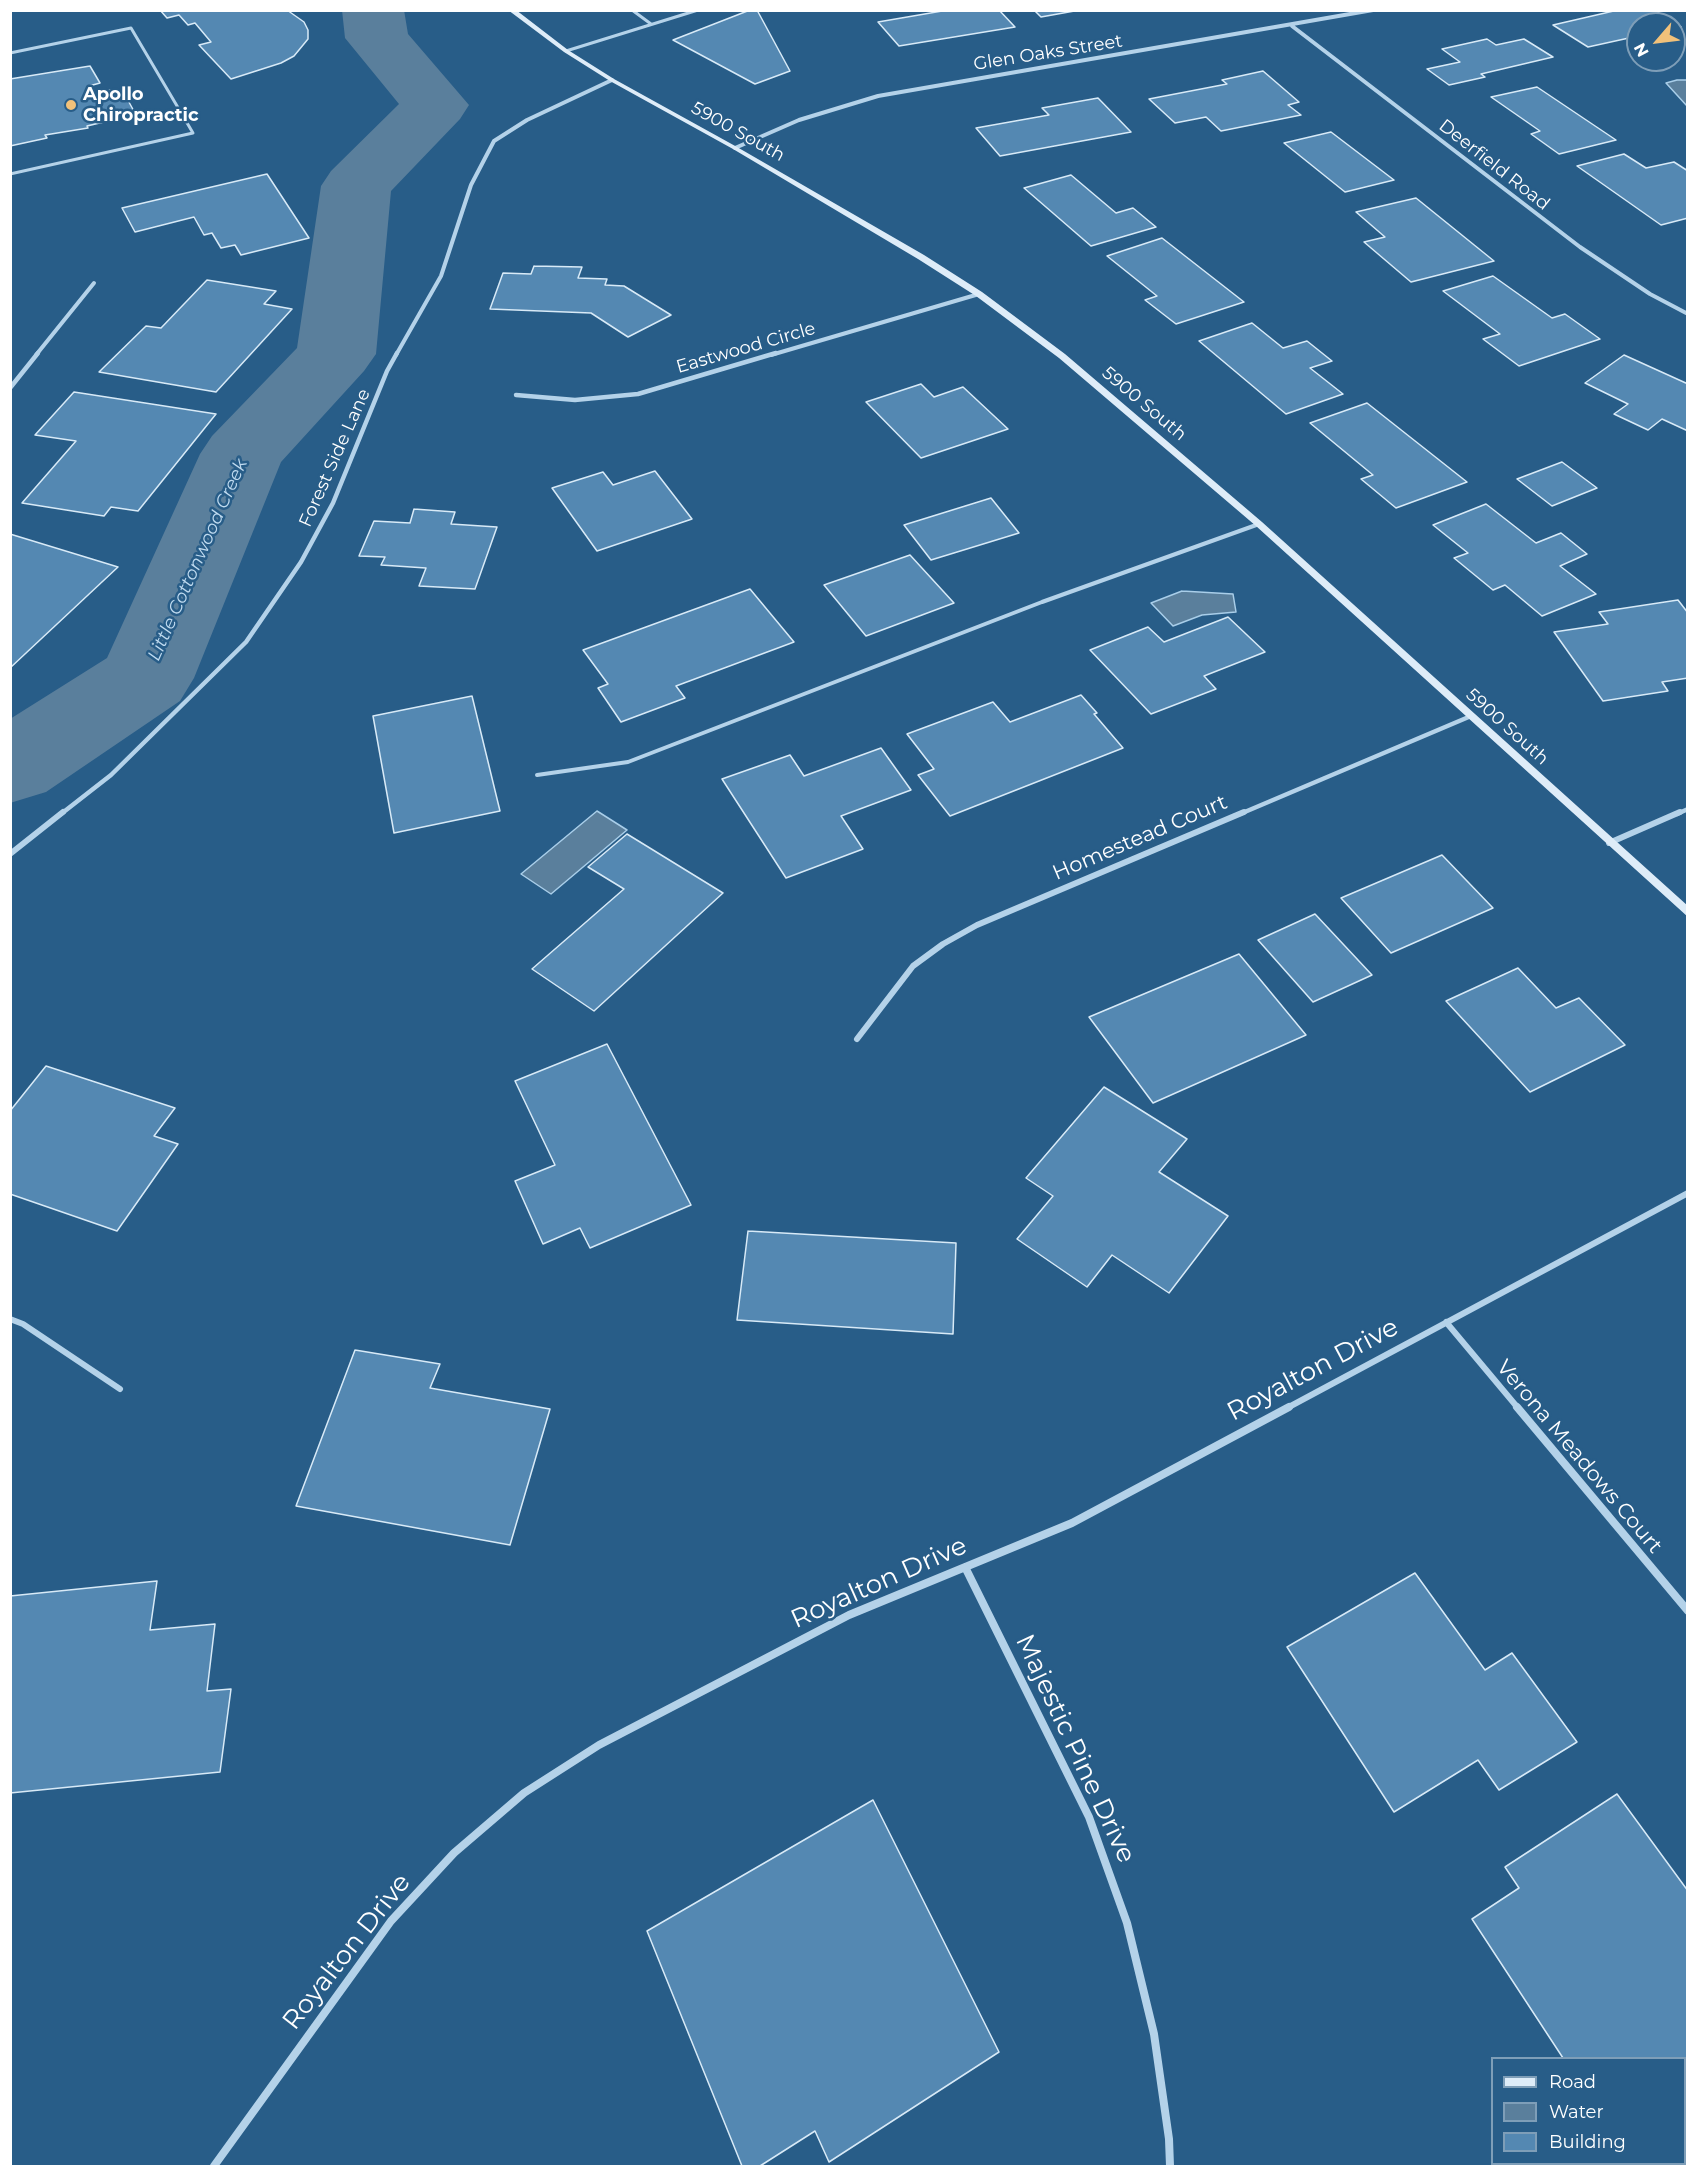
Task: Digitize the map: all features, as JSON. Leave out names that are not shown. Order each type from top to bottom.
[{"type":"main road","name":"5900 South","points":[[511,10],[566,51],[612,81],[735,148],[921,257],[979,294],[1062,356],[1259,524],[1688,913]]},
{"type":"street","name":"Glen Oaks Street","points":[[735,148],[799,120],[878,96],[1292,26],[1373,10]]},
{"type":"street","name":"Deerfield Road","points":[[1292,26],[1613,271],[1688,314]]},
{"type":"street","name":"Forest Side Lane","points":[[10,854],[111,775],[182,707],[246,642],[301,562],[333,503],[387,371],[441,276],[471,185],[494,141],[527,120],[612,81]]},
{"type":"street","points":[[10,388],[94,283]]},
{"type":"street","name":"Eastwood Circle","points":[[516,395],[575,400],[638,394],[979,294]]},
{"type":"street","name":"Homestead Court","points":[[857,1039],[913,966],[943,944],[977,925],[1471,716]]},
{"type":"street","points":[[1609,843],[1688,809]]},
{"type":"street","name":"Royalton Drive","points":[[214,2166],[391,1921],[454,1853],[524,1793],[599,1745],[849,1615],[1072,1523],[1688,1193]]},
{"type":"street","points":[[10,1319],[23,1324],[120,1389]]},
{"type":"street","name":"Verona Meadows Court","points":[[1446,1322],[1688,1611]]},
{"type":"street","name":"Majestic Pine Drive","points":[[965,1567],[1089,1817],[1127,1923],[1154,2034],[1169,2139],[1170,2166]]},
{"type":"lane","points":[[632,10],[651,24]]},
{"type":"lane","points":[[566,51],[698,10]]},
{"type":"lane","points":[[10,53],[131,28],[193,133],[10,174]]},
{"type":"lane","points":[[537,775],[628,762],[1042,602],[1259,524]]},
{"type":"water","points":[[1687,80],[1687,106],[1666,83]]},
{"type":"water","points":[[1182,591],[1233,594],[1236,612],[1202,615],[1173,626],[1151,603]]},
{"type":"water","points":[[597,811],[627,830],[551,894],[521,874]]},
{"type":"building","points":[[160,10],[287,10],[304,22],[308,30],[308,39],[294,56],[281,63],[231,79],[199,45],[211,42],[195,23],[188,25],[179,15],[167,18]]},
{"type":"building","points":[[750,10],[757,10],[790,71],[755,84],[673,40]]},
{"type":"building","points":[[948,10],[999,10],[1015,27],[899,46],[878,22]]},
{"type":"building","points":[[1034,10],[1080,10],[1041,17]]},
{"type":"building","points":[[1618,10],[1654,10],[1657,12],[1626,12],[1626,39],[1588,47],[1553,25]]},
{"type":"building","points":[[1487,39],[1496,45],[1524,39],[1553,57],[1481,74],[1485,77],[1449,85],[1427,69],[1460,62],[1442,49]]},
{"type":"building","name":"Apollo Chiropractic","points":[[90,66],[100,83],[89,86],[94,94],[111,90],[115,97],[125,95],[135,113],[107,119],[108,121],[87,126],[88,128],[45,135],[47,138],[10,146],[10,79]]},
{"type":"building","points":[[1263,71],[1299,102],[1288,105],[1301,115],[1221,131],[1206,117],[1175,123],[1149,99],[1227,84],[1222,80]]},
{"type":"building","points":[[1537,87],[1616,140],[1559,154],[1531,134],[1540,131],[1491,97]]},
{"type":"building","points":[[1098,98],[1131,132],[1000,156],[976,128],[1049,115],[1042,108]]},
{"type":"building","points":[[1331,132],[1394,180],[1345,192],[1284,143]]},
{"type":"building","points":[[1624,154],[1646,168],[1674,162],[1688,171],[1688,218],[1661,225],[1577,166]]},
{"type":"building","points":[[267,174],[309,238],[241,255],[235,245],[221,248],[212,233],[204,235],[194,217],[135,232],[122,208]]},
{"type":"building","points":[[1071,175],[1116,213],[1133,208],[1156,227],[1091,246],[1024,188]]},
{"type":"building","points":[[1416,198],[1494,261],[1411,282],[1364,242],[1385,237],[1356,212]]},
{"type":"building","points":[[1162,238],[1244,302],[1176,324],[1145,300],[1157,296],[1107,256]]},
{"type":"building","points":[[534,266],[582,267],[578,278],[607,279],[605,285],[624,286],[671,315],[628,337],[591,313],[490,309],[503,273],[531,274]]},
{"type":"building","points":[[1493,276],[1552,318],[1565,314],[1600,339],[1519,366],[1483,339],[1500,334],[1443,291]]},
{"type":"building","points":[[207,280],[276,291],[264,304],[292,309],[216,392],[99,372],[146,326],[161,328]]},
{"type":"building","points":[[1252,323],[1283,348],[1307,341],[1332,361],[1310,368],[1343,394],[1286,414],[1199,341]]},
{"type":"building","points":[[1624,355],[1688,384],[1688,431],[1662,419],[1648,430],[1614,414],[1628,404],[1585,383]]},
{"type":"building","points":[[921,384],[934,397],[963,387],[1008,429],[921,458],[866,402]]},
{"type":"building","points":[[74,392],[216,414],[138,511],[111,507],[104,516],[22,503],[76,441],[35,435]]},
{"type":"building","points":[[1367,403],[1467,482],[1396,508],[1361,479],[1373,475],[1310,423]]},
{"type":"building","points":[[1562,462],[1597,488],[1552,506],[1517,479]]},
{"type":"building","points":[[655,471],[692,519],[597,551],[552,488],[603,472],[613,485]]},
{"type":"building","points":[[991,498],[1019,533],[931,560],[904,525]]},
{"type":"building","points":[[1486,504],[1536,543],[1561,533],[1587,554],[1560,566],[1596,594],[1542,616],[1505,585],[1493,590],[1454,558],[1468,553],[1433,525]]},
{"type":"building","points":[[414,509],[455,512],[451,524],[497,527],[475,589],[419,586],[426,568],[381,565],[385,557],[359,556],[374,521],[410,523]]},
{"type":"building","points":[[10,534],[118,567],[10,668]]},
{"type":"building","points":[[910,555],[954,603],[866,636],[824,585]]},
{"type":"building","points":[[750,589],[794,642],[676,686],[685,698],[621,722],[598,688],[608,684],[583,650]]},
{"type":"building","points":[[1678,600],[1688,613],[1688,678],[1662,682],[1668,691],[1603,701],[1554,632],[1608,624],[1599,612]]},
{"type":"building","points":[[1228,617],[1265,652],[1204,676],[1216,689],[1151,714],[1090,650],[1148,627],[1164,642]]},
{"type":"building","points":[[1081,695],[1123,748],[950,816],[918,775],[934,769],[907,734],[993,702],[1010,722]]},
{"type":"building","points":[[472,696],[500,811],[394,833],[373,716]]},
{"type":"building","points":[[881,748],[911,790],[841,816],[863,849],[786,878],[722,779],[790,755],[804,776]]},
{"type":"building","points":[[627,834],[723,893],[594,1011],[532,969],[624,889],[588,867]]},
{"type":"building","points":[[1442,855],[1493,908],[1391,953],[1341,898]]},
{"type":"building","points":[[1315,914],[1372,975],[1313,1002],[1258,940]]},
{"type":"building","points":[[1239,954],[1306,1035],[1153,1103],[1089,1017]]},
{"type":"building","points":[[1518,968],[1556,1008],[1579,998],[1625,1045],[1530,1092],[1446,1001]]},
{"type":"building","points":[[607,1044],[691,1205],[590,1248],[580,1228],[543,1244],[515,1181],[555,1165],[515,1081]]},
{"type":"building","points":[[46,1066],[175,1108],[154,1136],[178,1144],[117,1231],[10,1194],[10,1111]]},
{"type":"building","points":[[1104,1087],[1187,1139],[1159,1172],[1228,1216],[1169,1293],[1112,1255],[1087,1287],[1017,1239],[1053,1196],[1026,1178]]},
{"type":"building","points":[[748,1231],[956,1243],[953,1334],[737,1320]]},
{"type":"building","points":[[355,1350],[440,1364],[430,1388],[550,1409],[510,1545],[296,1506]]},
{"type":"building","points":[[1415,1573],[1485,1670],[1512,1653],[1577,1742],[1499,1790],[1478,1760],[1394,1812],[1287,1647]]},
{"type":"building","points":[[157,1581],[150,1630],[215,1624],[207,1691],[231,1689],[220,1772],[10,1793],[10,1596]]},
{"type":"building","points":[[1617,1794],[1688,1891],[1688,2134],[1686,2135],[1686,2057],[1562,2057],[1472,1919],[1519,1888],[1505,1867]]},
{"type":"building","points":[[873,1800],[999,2052],[829,2162],[815,2131],[760,2166],[742,2166],[647,1931]]},
{"type":"waterway","name":"Little Cottonwood Creek","points":[[10,767],[146,678],[242,454],[336,354],[356,186],[436,105],[377,38],[373,10]]},
{"type":"place","name":"Apollo Chiropractic","points":[[71,105]]}]
